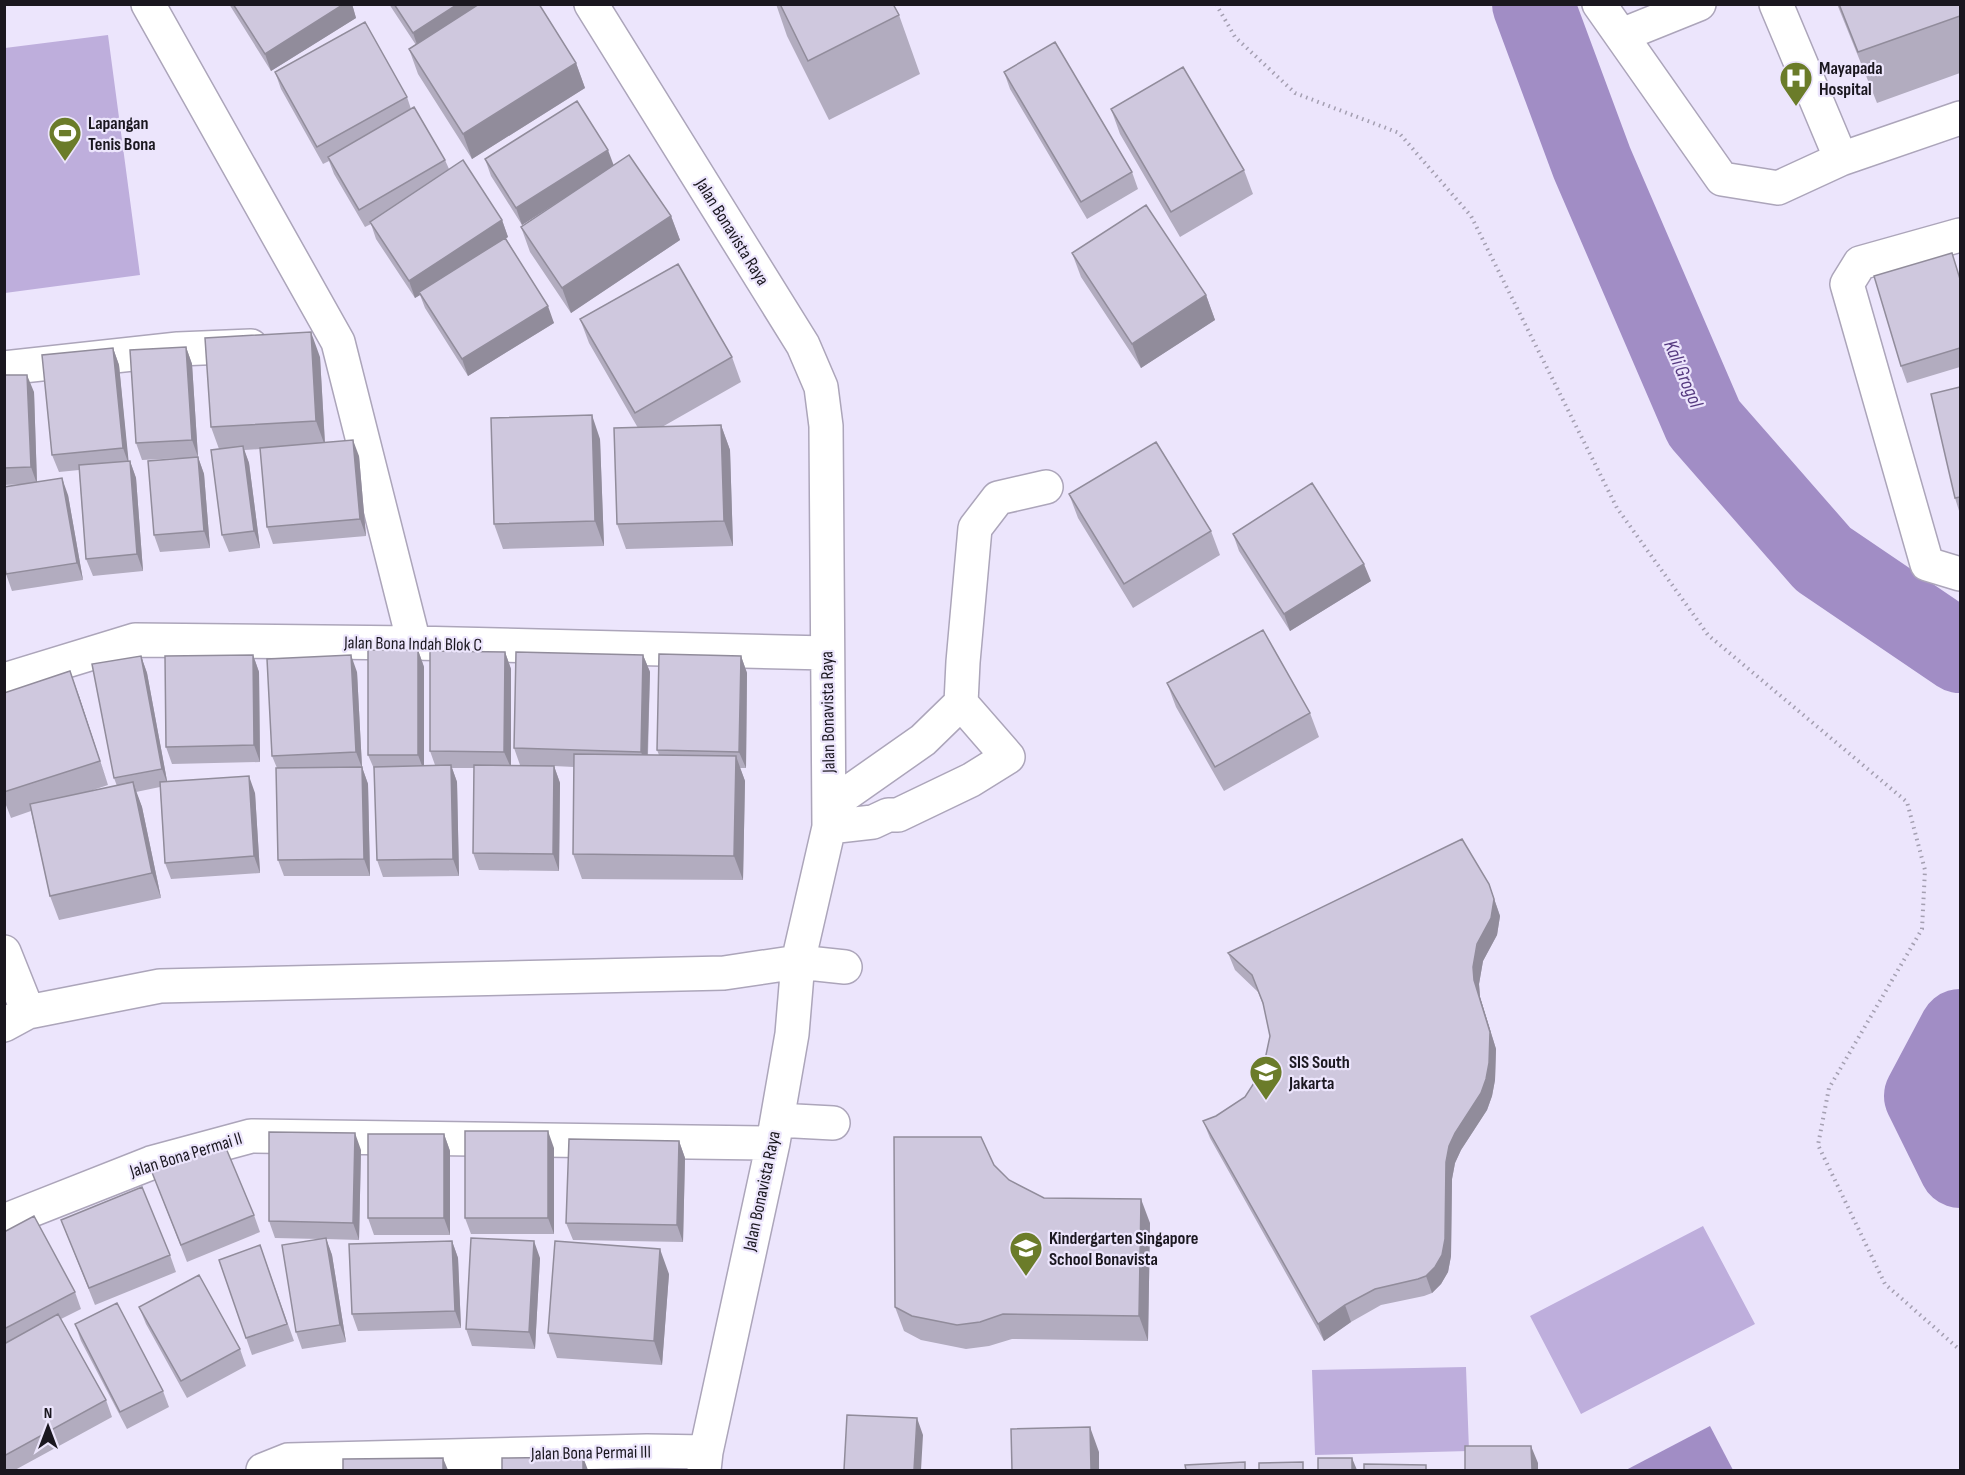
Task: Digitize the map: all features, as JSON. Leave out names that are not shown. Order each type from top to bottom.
[{"type":"street","points":[[148,4],[338,342],[414,643]]},
{"type":"street","name":"Jalan Bonavista Raya","points":[[591,4],[803,345],[821,387],[826,426],[830,816],[798,962],[792,1034],[775,1132],[705,1461]]},
{"type":"street","points":[[1599,4],[1722,179],[1778,188],[1841,159],[1960,118]]},
{"type":"street","points":[[1622,35],[1699,4]]},
{"type":"street","points":[[1776,4],[1841,159]]},
{"type":"street","points":[[1960,235],[1860,263],[1847,284],[1927,564],[1960,574]]},
{"type":"street","points":[[4,368],[178,349],[338,342]]},
{"type":"street","points":[[830,816],[923,740],[961,703],[975,528],[998,498],[1046,487]]},
{"type":"street","name":"Jalan Bona Indah Blok C","points":[[4,680],[135,640],[414,643],[827,653]]},
{"type":"street","points":[[830,816],[873,822],[888,815],[897,815],[971,780],[1008,757],[961,703]]},
{"type":"street","points":[[4,952],[16,1019],[160,986],[724,973],[798,962],[845,967]]},
{"type":"street","name":"Jalan Bona Permai II","points":[[4,1221],[151,1164],[250,1136],[775,1132],[832,1123]]},
{"type":"street","name":"Jalan Bona Permai III","points":[[280,1467],[647,1451],[705,1461]]},
{"type":"path","points":[[1216,4],[1235,37],[1295,93],[1399,133],[1471,216],[1617,508],[1708,635],[1907,802],[1925,870],[1922,929],[1829,1088],[1818,1145],[1885,1284],[1960,1350]]},
{"type":"shaded area","name":"Lapangan Tenis Bona","points":[[108,35],[140,275],[5,293],[5,48]]},
{"type":"shaded area","points":[[1703,1226],[1755,1324],[1581,1414],[1530,1316]]},
{"type":"shaded area","points":[[1466,1367],[1469,1451],[1315,1455],[1312,1370]]},
{"type":"shaded area","points":[[1710,1426],[1733,1470],[1626,1470]]},
{"type":"building","points":[[233,4],[344,4],[265,54]]},
{"type":"building","points":[[394,4],[458,4],[413,33]]},
{"type":"building","points":[[479,4],[539,4],[576,63],[463,134],[409,49]]},
{"type":"building","points":[[780,4],[893,4],[899,15],[808,61]]},
{"type":"building","points":[[1839,4],[1960,4],[1960,16],[1858,52]]},
{"type":"building","points":[[365,22],[407,97],[317,147],[275,72]]},
{"type":"building","points":[[1055,42],[1132,172],[1081,202],[1004,72]]},
{"type":"building","points":[[1183,67],[1244,170],[1171,212],[1111,109]]},
{"type":"building","points":[[577,101],[608,150],[516,208],[485,159]]},
{"type":"building","points":[[414,107],[445,160],[359,210],[328,157]]},
{"type":"building","points":[[629,155],[671,216],[562,288],[521,227]]},
{"type":"building","points":[[463,160],[502,220],[409,281],[370,222]]},
{"type":"building","points":[[1146,205],[1206,295],[1132,344],[1072,253]]},
{"type":"building","points":[[505,238],[548,306],[462,359],[419,292]]},
{"type":"building","points":[[1952,253],[1960,279],[1960,348],[1901,366],[1874,276]]},
{"type":"building","points":[[678,264],[732,357],[635,413],[580,319]]},
{"type":"building","points":[[311,332],[316,421],[211,427],[205,338]]},
{"type":"building","points":[[186,347],[192,440],[136,443],[130,350]]},
{"type":"building","points":[[113,348],[123,448],[52,455],[42,355]]},
{"type":"building","points":[[4,375],[27,375],[31,467],[4,468]]},
{"type":"building","points":[[1960,387],[1960,497],[1955,498],[1931,394]]},
{"type":"building","points":[[592,415],[595,521],[494,524],[491,418]]},
{"type":"building","points":[[721,425],[724,521],[617,524],[614,428]]},
{"type":"building","points":[[353,440],[360,519],[267,527],[260,448]]},
{"type":"building","points":[[1156,442],[1211,531],[1124,584],[1069,494]]},
{"type":"building","points":[[243,446],[254,531],[222,535],[211,450]]},
{"type":"building","points":[[198,457],[204,531],[154,535],[148,461]]},
{"type":"building","points":[[130,461],[137,554],[86,559],[79,465]]},
{"type":"building","points":[[62,478],[77,563],[6,574],[4,487]]},
{"type":"building","points":[[1312,483],[1364,564],[1284,614],[1233,534]]},
{"type":"building","points":[[1263,630],[1310,713],[1215,767],[1167,683]]},
{"type":"building","points":[[368,650],[418,650],[418,755],[368,755]]},
{"type":"building","points":[[430,651],[505,652],[504,752],[430,751]]},
{"type":"building","points":[[516,652],[643,655],[641,752],[514,748]]},
{"type":"building","points":[[659,654],[741,656],[739,752],[657,750]]},
{"type":"building","points":[[253,655],[254,745],[166,747],[165,656]]},
{"type":"building","points":[[351,655],[356,752],[272,756],[267,659]]},
{"type":"building","points":[[141,656],[162,769],[114,778],[92,664]]},
{"type":"building","points":[[70,671],[100,761],[4,792],[4,693]]},
{"type":"building","points":[[574,754],[736,756],[734,856],[573,854]]},
{"type":"building","points":[[451,765],[453,859],[377,860],[374,767]]},
{"type":"building","points":[[474,765],[554,766],[553,854],[473,853]]},
{"type":"building","points":[[362,767],[364,859],[278,860],[276,768]]},
{"type":"building","points":[[249,776],[254,856],[165,863],[160,782]]},
{"type":"building","points":[[133,782],[152,873],[50,896],[30,804]]},
{"type":"building","points":[[1462,839],[1489,884],[1494,899],[1491,918],[1477,944],[1473,967],[1474,980],[1490,1032],[1489,1063],[1481,1093],[1449,1146],[1446,1162],[1445,1239],[1442,1255],[1426,1276],[1375,1289],[1345,1305],[1318,1324],[1203,1121],[1216,1116],[1245,1097],[1263,1069],[1270,1036],[1263,1003],[1252,975],[1228,953]]},
{"type":"building","points":[[465,1131],[548,1131],[548,1218],[465,1218]]},
{"type":"building","points":[[269,1132],[355,1133],[353,1223],[269,1221]]},
{"type":"building","points":[[368,1134],[444,1134],[444,1218],[368,1218]]},
{"type":"building","name":"Kindergarten Singapore School Bonavista","points":[[894,1137],[981,1137],[994,1165],[1009,1180],[1044,1198],[1141,1199],[1139,1316],[1003,1314],[980,1322],[957,1325],[912,1316],[895,1307]]},
{"type":"building","points":[[569,1139],[679,1141],[677,1225],[566,1223]]},
{"type":"building","points":[[223,1141],[254,1215],[181,1245],[151,1170]]},
{"type":"building","points":[[142,1187],[170,1255],[89,1288],[61,1220]]},
{"type":"building","points":[[34,1216],[75,1292],[4,1329],[4,1232]]},
{"type":"building","points":[[326,1238],[340,1325],[296,1332],[282,1245]]},
{"type":"building","points":[[471,1238],[534,1241],[529,1332],[466,1329]]},
{"type":"building","points":[[452,1241],[455,1311],[352,1314],[349,1244]]},
{"type":"building","points":[[555,1241],[660,1249],[654,1341],[548,1333]]},
{"type":"building","points":[[260,1245],[287,1324],[246,1338],[219,1260]]},
{"type":"building","points":[[199,1275],[240,1349],[181,1381],[139,1307]]},
{"type":"building","points":[[117,1303],[163,1391],[120,1412],[75,1324]]},
{"type":"building","points":[[58,1314],[106,1400],[4,1456],[4,1344]]},
{"type":"building","points":[[847,1415],[917,1418],[914,1470],[844,1470]]},
{"type":"building","points":[[1090,1427],[1091,1470],[1012,1470],[1011,1429]]},
{"type":"building","points":[[1465,1446],[1531,1446],[1532,1470],[1465,1470]]},
{"type":"building","points":[[583,1457],[583,1470],[502,1470],[502,1458]]},
{"type":"building","points":[[443,1458],[443,1470],[343,1470],[343,1459]]},
{"type":"building","points":[[1318,1458],[1352,1458],[1352,1470],[1318,1470]]},
{"type":"building","points":[[1245,1462],[1245,1470],[1186,1470],[1185,1465]]},
{"type":"building","points":[[1303,1462],[1303,1470],[1259,1470],[1259,1463]]},
{"type":"building","points":[[1364,1464],[1426,1465],[1426,1470],[1364,1470]]},
{"type":"waterway","name":"Kali Grogol","points":[[1533,4],[1592,163],[1704,423],[1823,559],[1960,652]]},
{"type":"waterway","name":"Kali Grogol","points":[[1960,1030],[1925,1096],[1960,1167]]},
{"type":"place","name":"Mayapada Hospital","points":[[1796,107]]},
{"type":"place","name":"Lapangan Tenis Bona","points":[[65,162]]},
{"type":"place","name":"SIS South Jakarta","points":[[1266,1101]]},
{"type":"place","name":"Kindergarten Singapore School Bonavista","points":[[1026,1277]]}]
